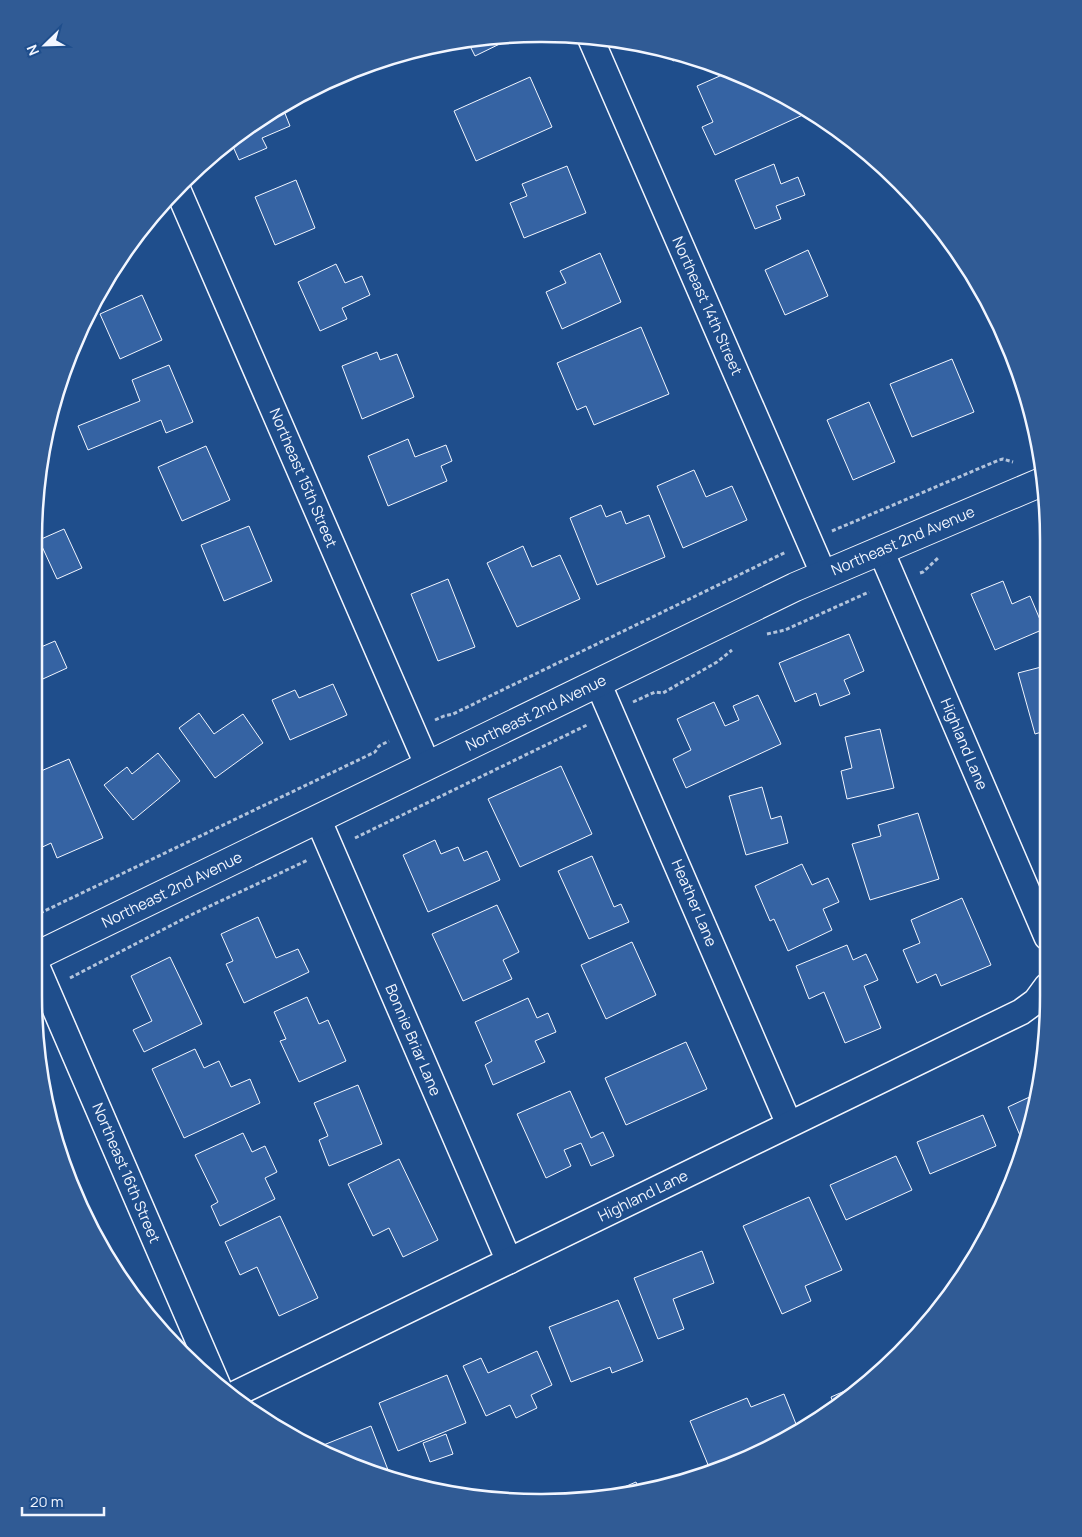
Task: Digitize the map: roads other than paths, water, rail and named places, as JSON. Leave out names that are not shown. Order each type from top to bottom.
[{"type":"street","name":"Northeast 14th Street","points":[[593,46],[824,575]]},
{"type":"street","name":"Northeast 15th Street","points":[[181,197],[428,766]]},
{"type":"street","name":"Northeast 2nd Avenue","points":[[42,955],[786,591],[1036,485]]},
{"type":"street","name":"Highland Lane","points":[[881,551],[1040,921]]},
{"type":"street","name":"Heather Lane","points":[[598,683],[789,1124]]},
{"type":"street","name":"Bonnie Briar Lane","points":[[318,819],[509,1261]]},
{"type":"street","name":"Northeast 16th Street","points":[[42,980],[211,1370]]},
{"type":"street","name":"Highland Lane","points":[[239,1392],[1021,1012],[1036,1001],[1040,996]]}]
